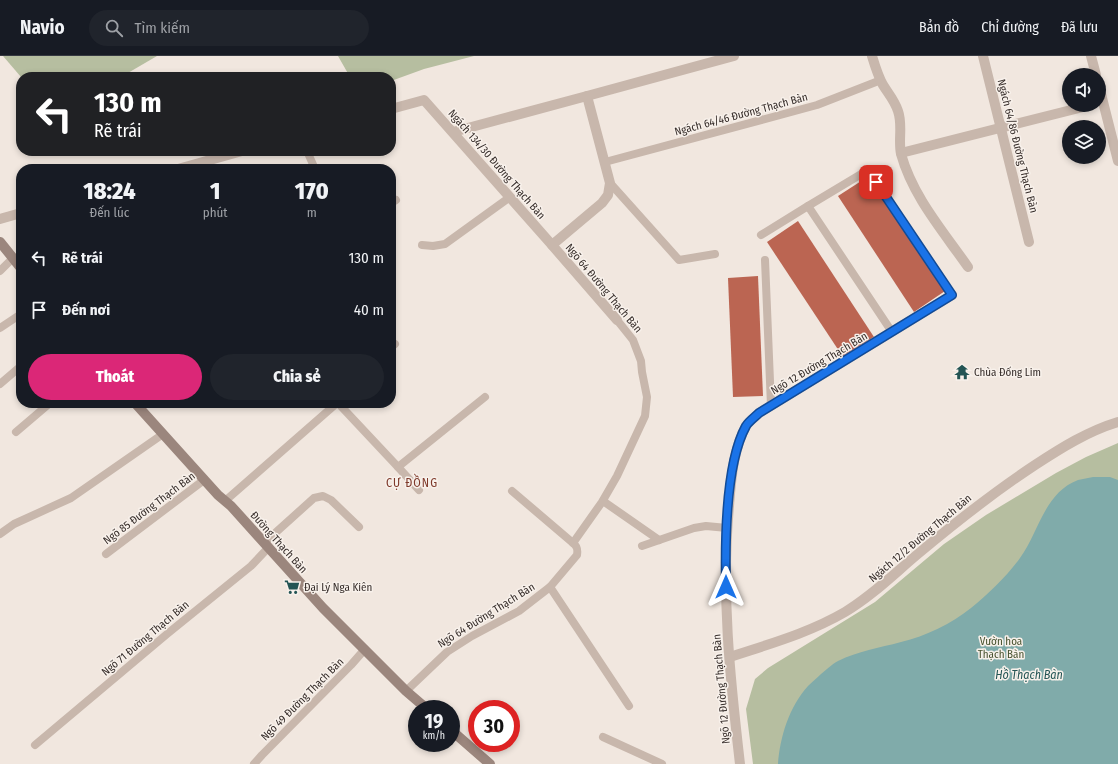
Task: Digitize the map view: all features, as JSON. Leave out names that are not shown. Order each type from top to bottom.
[{"type":"main road","points":[[0,242],[16,262]]},
{"type":"main road","name":"Đường Thạch Bàn","points":[[140,408],[323,608],[416,700]]},
{"type":"main road","points":[[460,738],[490,764]]},
{"type":"street","points":[[453,132],[734,56]]},
{"type":"street","points":[[872,56],[881,80],[894,100],[898,112],[901,153],[911,182],[919,198],[968,267]]},
{"type":"street","name":"Ngách 64/86 Đường Thạch Bàn","points":[[983,56],[1029,242]]},
{"type":"street","points":[[1091,56],[1094,68]]},
{"type":"street","points":[[586,96],[610,183]]},
{"type":"street","name":"Ngách 134/30 Đường Thạch Bàn","points":[[396,108],[424,100],[552,245]]},
{"type":"street","points":[[901,153],[1064,112]]},
{"type":"street","points":[[1104,112],[1118,161]]},
{"type":"street","points":[[196,164],[224,156]]},
{"type":"street","name":"Ngõ 64 Đường Thạch Bàn","points":[[610,183],[608,195],[602,203],[552,245],[617,320]]},
{"type":"street","points":[[0,219],[16,214]]},
{"type":"street","name":"Ngõ 12 Đường Thạch Bàn","points":[[740,764],[726,618],[727,528],[730,487],[739,442],[747,425],[759,413],[952,295]]},
{"type":"street","name":"Ngách 12/2 Đường Thạch Bàn","points":[[730,657],[818,627],[846,611],[873,592],[928,545],[998,490],[1082,436],[1118,422]]},
{"type":"lane","name":"Ngách 64/46 Đường Thạch Bàn","points":[[605,162],[817,105],[881,80]]},
{"type":"lane","points":[[761,235],[868,170],[952,295]]},
{"type":"lane","points":[[610,183],[679,260],[715,254]]},
{"type":"lane","points":[[422,244],[434,246],[445,244],[510,197]]},
{"type":"lane","points":[[808,206],[892,332]]},
{"type":"lane","points":[[0,270],[13,258]]},
{"type":"lane","points":[[765,260],[771,406]]},
{"type":"lane","points":[[0,328],[16,317]]},
{"type":"lane","name":"Ngõ 64 Đường Thạch Bàn","points":[[406,691],[447,652],[472,636],[519,611],[550,587],[577,555],[578,550],[576,545],[573,543],[618,476],[645,416],[647,408],[647,397],[639,352],[633,340],[617,320]]},
{"type":"lane","points":[[0,384],[16,370]]},
{"type":"lane","points":[[398,467],[485,397]]},
{"type":"lane","points":[[16,432],[44,408]]},
{"type":"lane","points":[[225,501],[331,408]]},
{"type":"lane","points":[[342,408],[419,490]]},
{"type":"lane","points":[[0,534],[14,524],[71,498],[163,434]]},
{"type":"lane","name":"Ngõ 85 Đường Thạch Bàn","points":[[106,554],[204,480]]},
{"type":"lane","points":[[512,491],[573,543]]},
{"type":"lane","name":"Ngõ 71 Đường Thạch Bàn","points":[[35,744],[251,566],[266,546],[314,498],[323,496],[331,500],[359,527]]},
{"type":"lane","points":[[603,500],[659,540]]},
{"type":"lane","points":[[642,546],[700,527],[727,528]]},
{"type":"lane","points":[[550,587],[629,706]]},
{"type":"lane","name":"Ngõ 49 Đường Thạch Bàn","points":[[254,764],[365,649]]},
{"type":"lane","points":[[604,737],[662,764]]},
{"type":"green space","points":[[3,56],[157,56],[130,72],[17,72]]},
{"type":"green space","points":[[338,56],[474,56],[424,69],[396,79],[396,72],[347,72]]},
{"type":"green space","name":"Hồ Thạch Bàn","points":[[1118,443],[1118,764],[753,764],[746,709],[755,679],[768,668],[875,602],[944,544],[986,515],[1056,473],[1086,457]]},
{"type":"water","name":"Hồ Thạch Bàn","points":[[1093,477],[1110,477],[1118,480],[1118,764],[778,764],[783,733],[791,713],[801,694],[821,674],[838,661],[861,652],[920,636],[938,629],[963,614],[991,591],[1015,565],[1027,548],[1043,514],[1057,494],[1078,480]]},
{"type":"building","points":[[869,176],[945,291],[914,312],[838,196]]},
{"type":"building","points":[[798,221],[874,337],[843,357],[767,242]]},
{"type":"building","points":[[758,276],[763,396],[733,397],[728,278]]},
{"type":"place","name":"Chùa Đống Lim","points":[[962,372]]},
{"type":"place","name":"Đại Lý Nga Kiên","points":[[292,587]]},
{"type":"district","name":"CỰ ĐỒNG","points":[[412,483]]},
{"type":"route","points":[[726,587],[727,528],[730,487],[739,442],[747,425],[759,413],[952,295],[876,182]]},
{"type":"park label","name":"Vườn hoa Thạch Bàn","points":[[1001,647]]}]
